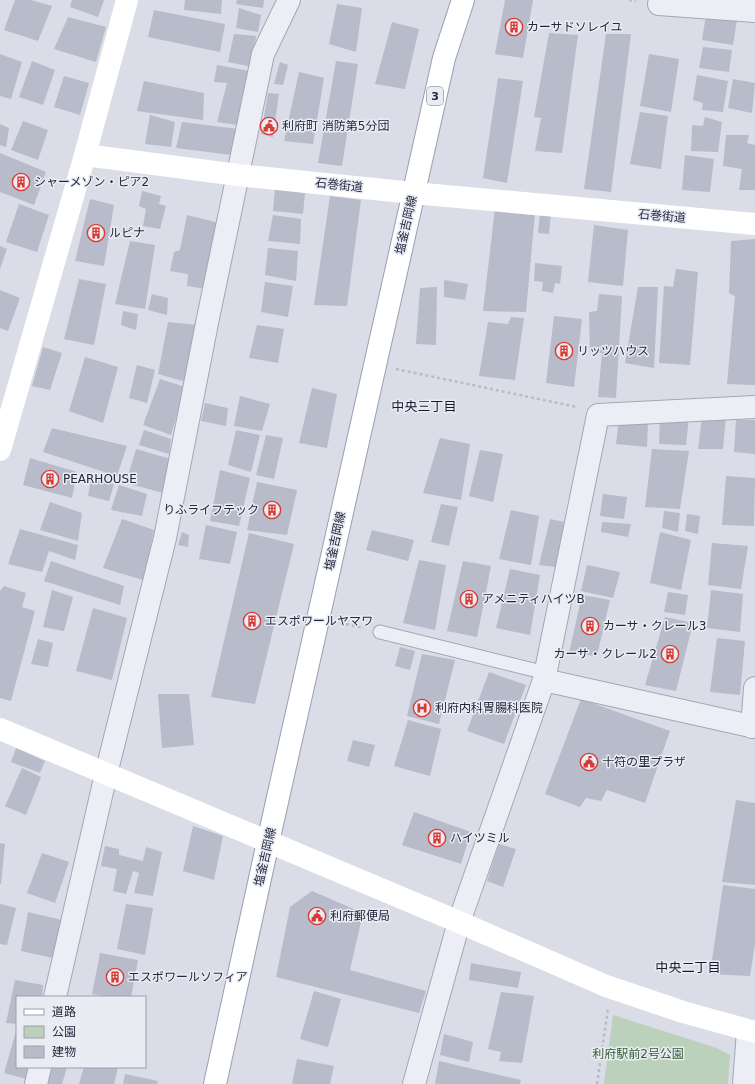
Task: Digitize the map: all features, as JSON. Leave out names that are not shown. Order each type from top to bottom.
[{"type":"street","points":[[0,450],[127,0]]},
{"type":"street","points":[[55,996],[106,774],[165,538],[207,323],[263,54],[289,0]]},
{"type":"street","name":"塩釜吉岡線","points":[[215,1084],[444,58],[464,0]]},
{"type":"street","points":[[660,0],[659,4],[755,11]]},
{"type":"street","name":"石巻街道","points":[[84,155],[238,175],[413,193],[755,224]]},
{"type":"street","points":[[414,1084],[460,922],[545,677],[598,415],[755,407]]},
{"type":"street","points":[[545,677],[753,727],[755,688]]},
{"type":"street","points":[[0,729],[460,922],[606,986],[683,1012],[752,1031],[744,1084]]},
{"type":"street","points":[[36,1084],[40,1068]]},
{"type":"lane","points":[[380,632],[545,677]]},
{"type":"path","points":[[394,368],[584,408],[598,415]]},
{"type":"path","points":[[340,623],[380,632]]},
{"type":"path","points":[[597,1084],[608,1008]]},
{"type":"green space","name":"利府駅前2号公園","points":[[613,1015],[717,1048],[730,1055],[728,1084],[604,1084]]},
{"type":"building","points":[[15,0],[31,0],[52,6],[38,41],[4,30]]},
{"type":"building","points":[[72,0],[104,0],[98,17],[70,7]]},
{"type":"building","points":[[185,0],[222,0],[221,14],[184,10]]},
{"type":"building","points":[[237,0],[264,0],[263,8],[236,4]]},
{"type":"building","name":"カーサドソレイユ","points":[[505,0],[533,0],[523,58],[495,54]]},
{"type":"building","points":[[337,4],[362,8],[356,52],[329,44]]},
{"type":"building","points":[[239,8],[261,15],[258,32],[236,28]]},
{"type":"building","points":[[154,10],[225,24],[220,52],[148,37]]},
{"type":"building","points":[[706,15],[737,20],[733,45],[702,40]]},
{"type":"building","points":[[68,17],[106,27],[96,62],[54,49]]},
{"type":"building","points":[[392,22],[419,29],[405,89],[375,84]]},
{"type":"building","points":[[549,33],[578,35],[562,153],[535,151],[541,118],[534,117]]},
{"type":"building","points":[[234,34],[256,36],[252,67],[228,62]]},
{"type":"building","points":[[606,34],[631,34],[611,192],[584,189]]},
{"type":"building","points":[[703,47],[732,50],[729,72],[699,68]]},
{"type":"building","points":[[0,54],[22,62],[11,99],[0,96]]},
{"type":"building","points":[[649,54],[679,59],[671,112],[640,106]]},
{"type":"building","points":[[32,61],[55,70],[43,105],[19,97]]},
{"type":"building","points":[[336,61],[358,64],[342,166],[318,163]]},
{"type":"building","points":[[280,62],[288,65],[283,85],[274,84]]},
{"type":"building","points":[[217,65],[250,71],[238,125],[217,122],[227,83],[214,82]]},
{"type":"building","points":[[299,72],[324,78],[313,144],[284,141]]},
{"type":"building","points":[[697,75],[728,81],[723,112],[702,110],[703,103],[693,100]]},
{"type":"building","points":[[64,76],[89,83],[80,115],[54,107]]},
{"type":"building","points":[[498,78],[523,81],[507,183],[483,178]]},
{"type":"building","points":[[733,79],[755,83],[752,113],[728,108]]},
{"type":"building","points":[[144,81],[204,93],[203,120],[137,111]]},
{"type":"building","points":[[268,93],[279,94],[273,137],[261,134]]},
{"type":"building","points":[[640,112],[668,116],[661,169],[630,164]]},
{"type":"building","points":[[150,115],[175,122],[171,147],[145,144]]},
{"type":"building","points":[[705,117],[722,122],[718,152],[691,151],[692,125],[703,126]]},
{"type":"building","points":[[23,121],[48,130],[38,160],[11,150]]},
{"type":"building","points":[[182,122],[238,129],[231,155],[176,148]]},
{"type":"building","points":[[0,124],[9,128],[6,147],[0,145]]},
{"type":"building","points":[[726,135],[749,135],[747,143],[755,145],[755,190],[739,190],[742,169],[723,166]]},
{"type":"building","name":"シャーメゾン・ピア2","points":[[0,153],[46,172],[34,205],[0,192]]},
{"type":"building","points":[[685,155],[714,159],[710,192],[682,190]]},
{"type":"building","points":[[275,188],[305,193],[303,214],[273,211]]},
{"type":"building","points":[[142,191],[161,196],[159,204],[166,206],[160,229],[143,226],[146,209],[139,206]]},
{"type":"building","points":[[330,196],[361,200],[347,306],[314,305]]},
{"type":"building","name":"ルピナ","points":[[90,199],[114,205],[104,266],[75,261]]},
{"type":"building","points":[[19,204],[49,215],[37,252],[6,242]]},
{"type":"building","points":[[495,208],[535,213],[526,312],[483,311]]},
{"type":"building","points":[[540,213],[551,214],[549,234],[538,233]]},
{"type":"building","points":[[187,215],[219,223],[206,289],[187,286],[188,274],[170,271],[174,252],[180,250]]},
{"type":"building","points":[[273,215],[301,219],[300,244],[268,241]]},
{"type":"building","points":[[594,225],[628,230],[623,286],[588,282]]},
{"type":"building","points":[[755,239],[755,385],[727,384],[735,296],[729,293],[731,241]]},
{"type":"building","points":[[130,241],[155,245],[145,309],[115,304]]},
{"type":"building","points":[[0,246],[7,249],[0,269]]},
{"type":"building","points":[[268,248],[298,251],[296,281],[265,275]]},
{"type":"building","points":[[535,263],[562,266],[560,284],[555,283],[553,293],[542,291],[543,282],[534,281]]},
{"type":"building","points":[[676,269],[698,272],[690,365],[659,363],[664,286],[673,287]]},
{"type":"building","points":[[79,279],[106,284],[94,345],[64,339]]},
{"type":"building","points":[[444,280],[468,284],[465,300],[444,297]]},
{"type":"building","points":[[265,282],[293,286],[288,317],[261,312]]},
{"type":"building","points":[[437,287],[436,345],[416,344],[420,288]]},
{"type":"building","points":[[638,287],[658,287],[654,368],[625,363]]},
{"type":"building","points":[[0,290],[20,298],[8,331],[0,328]]},
{"type":"building","points":[[152,294],[168,298],[167,315],[148,310]]},
{"type":"building","points":[[599,294],[622,296],[616,398],[598,397],[602,353],[590,352],[589,312],[597,311]]},
{"type":"building","points":[[123,311],[138,314],[136,330],[121,325]]},
{"type":"building","name":"リッツハウス","points":[[554,316],[582,319],[574,387],[546,383]]},
{"type":"building","points":[[511,317],[524,318],[515,380],[479,376],[488,322],[508,324]]},
{"type":"building","points":[[168,322],[197,325],[186,382],[158,374]]},
{"type":"building","points":[[257,325],[284,329],[278,363],[249,358]]},
{"type":"building","points":[[43,347],[62,353],[50,390],[32,386]]},
{"type":"building","points":[[85,357],[118,367],[103,423],[69,411]]},
{"type":"building","points":[[137,365],[155,370],[147,403],[129,398]]},
{"type":"building","points":[[160,379],[185,387],[171,435],[143,425]]},
{"type":"building","points":[[312,388],[337,394],[327,448],[299,443]]},
{"type":"building","points":[[240,396],[270,404],[262,431],[234,426]]},
{"type":"building","points":[[205,403],[228,408],[226,426],[201,421]]},
{"type":"building","points":[[726,416],[723,449],[698,449],[702,417]]},
{"type":"building","points":[[689,417],[686,445],[659,444],[660,418]]},
{"type":"building","points":[[619,420],[648,421],[647,447],[616,444]]},
{"type":"building","points":[[736,420],[755,420],[755,454],[734,452]]},
{"type":"building","points":[[52,428],[127,446],[117,476],[43,452]]},
{"type":"building","points":[[144,430],[171,439],[169,454],[139,445]]},
{"type":"building","points":[[236,430],[260,435],[251,472],[228,465]]},
{"type":"building","points":[[266,435],[283,438],[274,479],[256,475]]},
{"type":"building","points":[[440,438],[470,444],[461,500],[423,493]]},
{"type":"building","points":[[136,449],[171,459],[163,493],[126,483]]},
{"type":"building","points":[[652,449],[689,451],[680,509],[645,507]]},
{"type":"building","points":[[480,450],[503,454],[493,502],[469,496]]},
{"type":"building","name":"PEARHOUSE","points":[[30,458],[77,472],[72,498],[23,485]]},
{"type":"building","points":[[220,470],[250,478],[239,526],[210,521]]},
{"type":"building","points":[[726,476],[755,478],[754,526],[722,525]]},
{"type":"building","points":[[91,479],[114,484],[109,501],[88,496]]},
{"type":"building","name":"りふライフテック","points":[[257,482],[297,490],[287,535],[247,530]]},
{"type":"building","points":[[119,485],[147,494],[142,516],[111,510]]},
{"type":"building","points":[[603,494],[627,497],[624,519],[600,516]]},
{"type":"building","points":[[50,502],[82,513],[78,541],[40,530]]},
{"type":"building","points":[[441,504],[458,507],[449,546],[431,542]]},
{"type":"building","points":[[511,510],[539,516],[531,565],[499,559]]},
{"type":"building","points":[[664,511],[680,513],[678,532],[662,528]]},
{"type":"building","points":[[687,514],[700,516],[698,534],[685,531]]},
{"type":"building","points":[[122,519],[154,530],[143,580],[103,568]]},
{"type":"building","points":[[550,519],[564,522],[556,567],[539,565]]},
{"type":"building","points":[[602,522],[631,524],[628,537],[601,532]]},
{"type":"building","points":[[206,525],[237,532],[230,564],[199,559]]},
{"type":"building","points":[[20,529],[78,545],[75,560],[49,551],[42,572],[8,564]]},
{"type":"building","points":[[372,530],[414,540],[408,561],[366,550]]},
{"type":"building","points":[[182,532],[189,535],[188,547],[178,545]]},
{"type":"building","points":[[660,532],[691,540],[681,590],[650,583]]},
{"type":"building","name":"エスポワールヤマワ","points":[[249,533],[294,544],[255,704],[211,697]]},
{"type":"building","points":[[712,543],[748,546],[741,589],[708,585]]},
{"type":"building","points":[[419,560],[446,565],[435,630],[403,623]]},
{"type":"building","points":[[51,561],[124,586],[120,605],[44,581]]},
{"type":"building","name":"アメニティハイツB","points":[[463,561],[491,566],[477,637],[447,631]]},
{"type":"building","points":[[587,565],[620,572],[613,598],[581,591]]},
{"type":"building","points":[[510,569],[540,575],[530,635],[496,628]]},
{"type":"building","points":[[4,586],[26,593],[22,607],[35,611],[11,701],[0,698],[0,591]]},
{"type":"building","points":[[52,590],[73,597],[64,631],[43,627]]},
{"type":"building","points":[[711,590],[743,594],[740,632],[707,628]]},
{"type":"building","points":[[668,592],[688,595],[685,615],[664,612]]},
{"type":"building","name":"カーサ・クレール3","points":[[582,595],[610,600],[597,656],[569,653]]},
{"type":"building","points":[[93,608],[127,618],[112,680],[76,671]]},
{"type":"building","name":"カーサ・クレール2","points":[[665,617],[693,623],[676,691],[645,685]]},
{"type":"building","points":[[717,638],[745,641],[740,695],[710,692]]},
{"type":"building","points":[[38,639],[53,643],[48,667],[31,664]]},
{"type":"building","points":[[400,647],[415,651],[410,670],[395,666]]},
{"type":"building","points":[[422,654],[455,660],[439,724],[407,716]]},
{"type":"building","points":[[489,672],[526,685],[504,744],[467,731]]},
{"type":"building","points":[[158,694],[189,694],[194,745],[162,748]]},
{"type":"building","points":[[581,699],[670,731],[645,803],[607,790],[601,801],[586,798],[580,807],[545,794]]},
{"type":"building","points":[[408,720],[441,729],[430,776],[394,766]]},
{"type":"building","points":[[353,740],[375,745],[369,767],[347,761]]},
{"type":"building","points":[[16,748],[45,761],[40,773],[11,762]]},
{"type":"building","points":[[22,768],[41,777],[26,815],[5,806]]},
{"type":"building","points":[[736,800],[755,803],[755,885],[722,882]]},
{"type":"building","name":"ハイツミル","points":[[414,812],[471,832],[461,864],[402,845]]},
{"type":"building","points":[[193,826],[223,836],[214,880],[183,871]]},
{"type":"building","points":[[0,843],[5,844],[1,884],[0,884]]},
{"type":"building","points":[[499,844],[516,849],[503,887],[487,881]]},
{"type":"building","points":[[105,846],[119,849],[119,855],[143,861],[146,847],[162,852],[153,896],[134,893],[139,873],[133,871],[126,894],[113,891],[117,869],[101,866]]},
{"type":"building","points":[[42,853],[69,862],[55,903],[27,893]]},
{"type":"building","points":[[723,885],[755,889],[755,944],[750,976],[710,974]]},
{"type":"building","points":[[312,891],[363,913],[350,970],[426,991],[419,1013],[276,977],[290,907]]},
{"type":"building","points":[[0,904],[16,908],[7,945],[0,944]]},
{"type":"building","points":[[126,904],[153,908],[145,955],[117,949]]},
{"type":"building","points":[[28,912],[62,920],[53,958],[21,951]]},
{"type":"building","name":"エスポワールソフィア","points":[[100,953],[138,960],[131,996],[104,996],[92,994]]},
{"type":"building","points":[[471,963],[521,972],[518,988],[469,980]]},
{"type":"building","points":[[15,980],[43,985],[42,996],[16,996],[16,1024],[6,1023]]},
{"type":"building","points":[[314,991],[341,999],[328,1047],[300,1039]]},
{"type":"building","points":[[501,992],[534,996],[522,1063],[499,1061],[501,1052],[488,1049]]},
{"type":"building","points":[[16,1031],[16,1068],[33,1068],[30,1080],[4,1073]]},
{"type":"building","points":[[444,1034],[473,1042],[469,1062],[440,1055]]},
{"type":"building","points":[[297,1059],[334,1066],[330,1084],[292,1084]]},
{"type":"building","points":[[439,1061],[521,1080],[520,1084],[435,1084]]},
{"type":"building","points":[[52,1068],[67,1068],[62,1084],[48,1084]]},
{"type":"building","points":[[84,1068],[118,1068],[114,1084],[79,1084]]},
{"type":"building","points":[[125,1074],[158,1081],[157,1084],[123,1084]]},
{"type":"place","name":"カーサドソレイユ","points":[[514,27]]},
{"type":"place","name":"利府町 消防第5分団","points":[[269,126]]},
{"type":"place","name":"シャーメゾン・ピア2","points":[[21,182]]},
{"type":"place","name":"ルピナ","points":[[96,233]]},
{"type":"place","name":"リッツハウス","points":[[564,351]]},
{"type":"place","name":"PEARHOUSE","points":[[50,479]]},
{"type":"place","name":"りふライフテック","points":[[272,510]]},
{"type":"place","name":"アメニティハイツB","points":[[469,599]]},
{"type":"place","name":"エスポワールヤマワ","points":[[252,621]]},
{"type":"place","name":"カーサ・クレール3","points":[[590,626]]},
{"type":"place","name":"カーサ・クレール2","points":[[670,654]]},
{"type":"place","name":"利府内科胃腸科医院","points":[[422,708]]},
{"type":"place","name":"十符の里プラザ","points":[[589,762]]},
{"type":"place","name":"ハイツミル","points":[[437,838]]},
{"type":"place","name":"利府郵便局","points":[[317,916]]},
{"type":"place","name":"エスポワールソフィア","points":[[115,977]]},
{"type":"district","name":"中央三丁目","points":[[424,406]]},
{"type":"district","name":"中央二丁目","points":[[688,967]]}]
